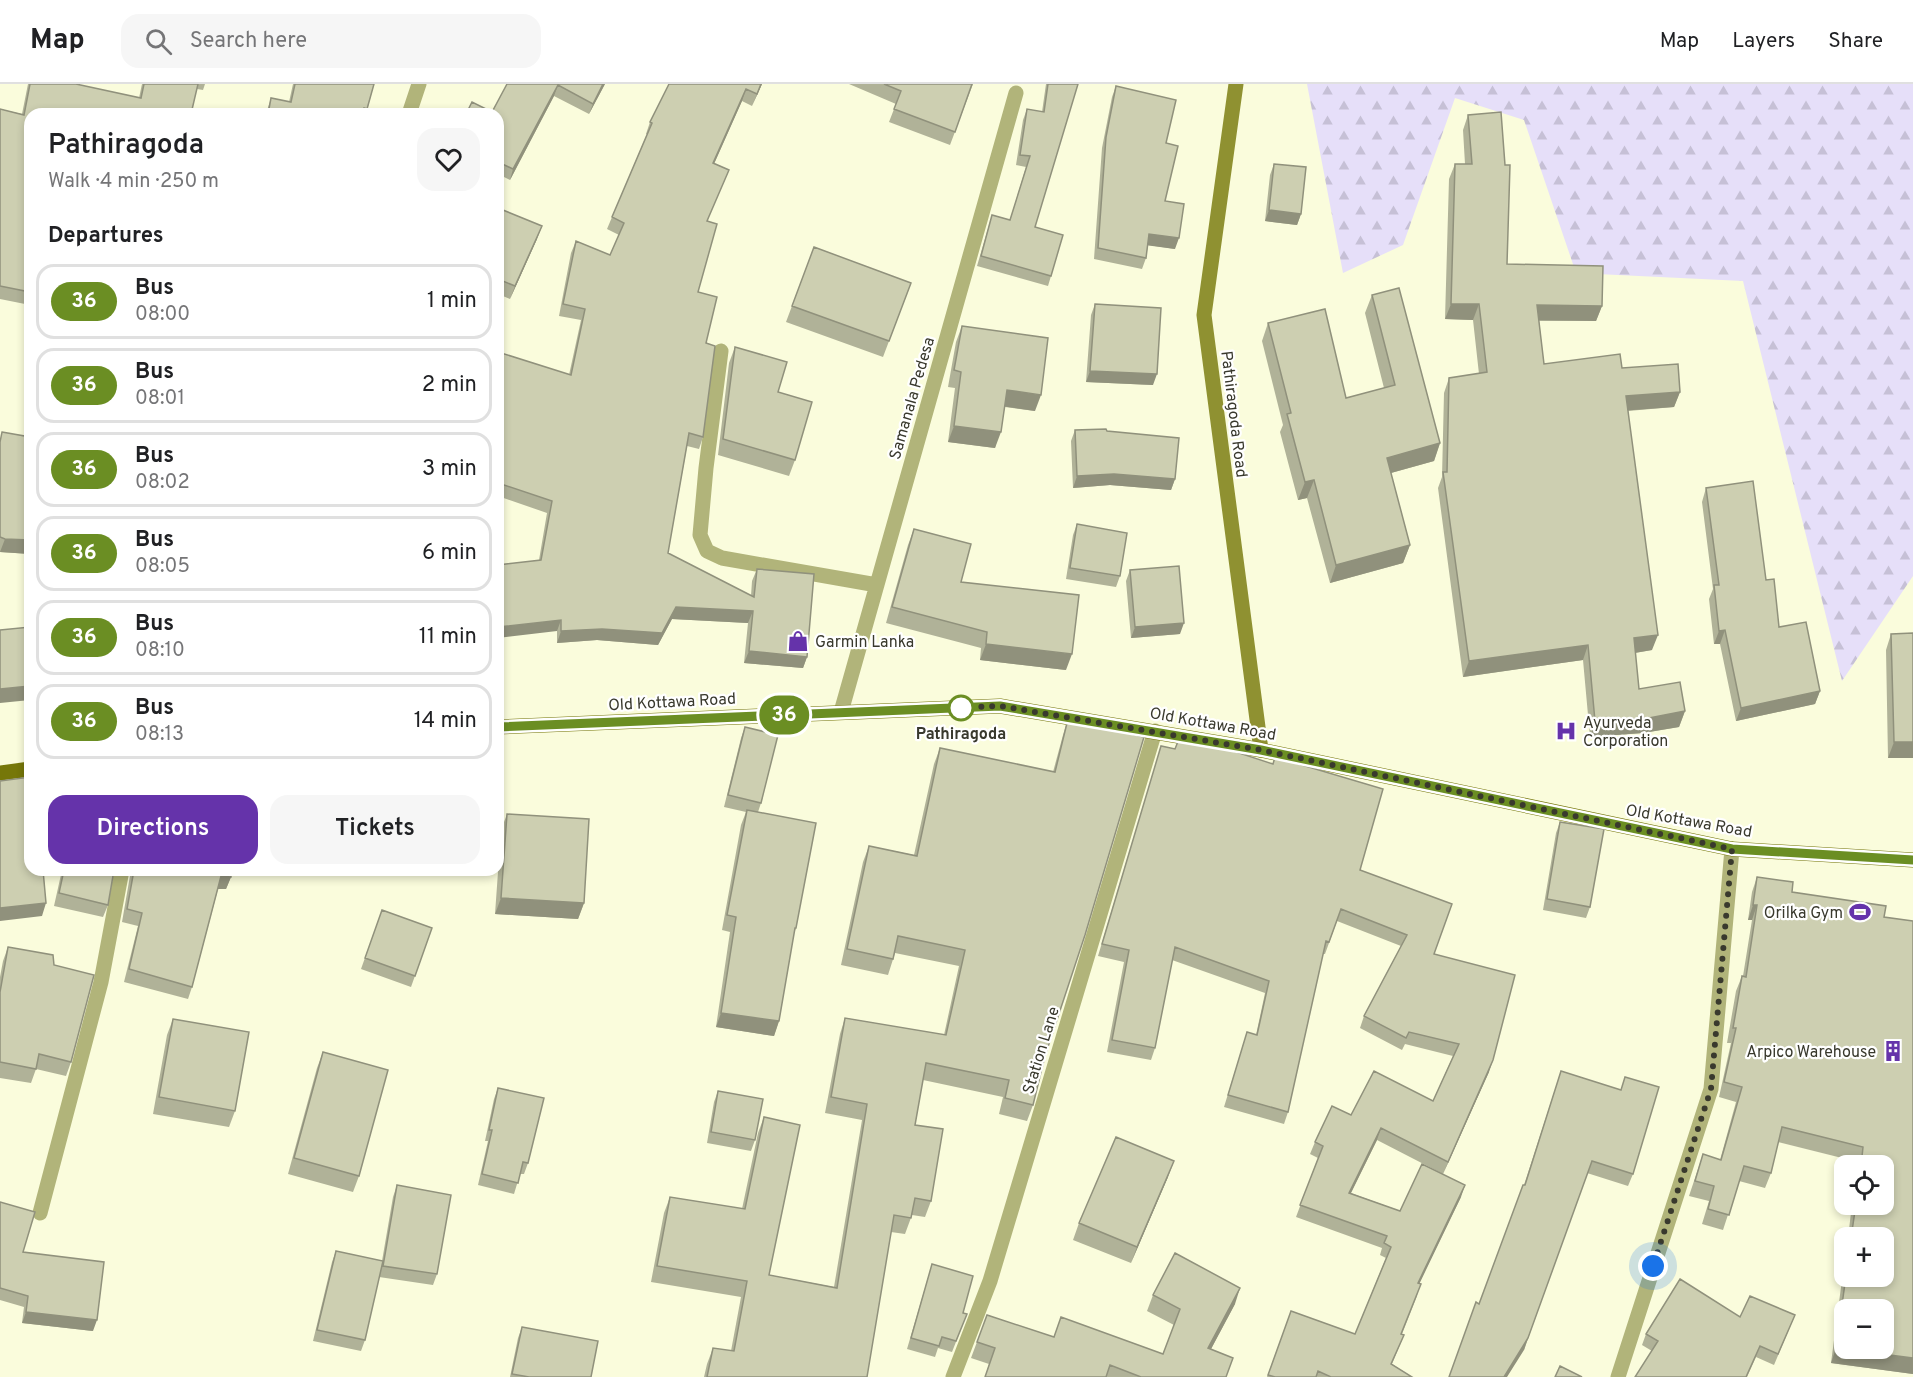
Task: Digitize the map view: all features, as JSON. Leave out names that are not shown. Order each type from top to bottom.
[{"type":"main road","name":"Old Kottawa Road","points":[[504,727],[1000,706],[1261,750],[1732,849],[1913,860]]},
{"type":"main road","points":[[0,773],[24,771]]},
{"type":"street","points":[[411,108],[419,84]]},
{"type":"street","name":"Pathiragoda Road","points":[[1236,84],[1204,315],[1261,750]]},
{"type":"street","name":"Samanala Pedesa","points":[[841,712],[1016,93]]},
{"type":"street","points":[[721,351],[700,535],[706,551],[722,558],[877,585]]},
{"type":"street","name":"Station Lane","points":[[953,1377],[990,1281],[1155,731]]},
{"type":"street","points":[[1618,1377],[1711,1089],[1732,849]]},
{"type":"street","points":[[40,1213],[101,982],[121,876]]},
{"type":"green space","points":[[1307,84],[1913,84],[1913,576],[1842,681],[1743,281],[1576,273],[1524,120],[1455,98],[1403,245],[1343,273]]},
{"type":"building","points":[[30,84],[76,84],[141,98],[144,84],[198,84],[192,108],[25,108]]},
{"type":"building","points":[[295,84],[374,84],[367,108],[269,108],[271,98],[291,102]]},
{"type":"building","points":[[507,84],[603,84],[593,104],[558,85],[513,169],[504,165],[504,108],[494,108]]},
{"type":"building","points":[[669,84],[761,84],[757,94],[746,89],[713,163],[729,170],[707,221],[717,224],[698,292],[717,297],[706,343],[715,346],[703,437],[689,433],[668,553],[754,597],[757,569],[814,574],[807,657],[749,651],[753,611],[676,607],[662,633],[602,629],[561,631],[561,620],[504,626],[504,564],[541,560],[552,501],[504,485],[504,354],[571,375],[585,309],[563,304],[576,241],[610,255],[624,223],[612,217],[652,123],[650,122]]},
{"type":"building","points":[[884,84],[972,84],[955,132],[894,109],[901,91]]},
{"type":"building","points":[[1048,84],[1078,84],[1035,227],[1063,235],[1051,276],[981,256],[992,215],[1010,220],[1030,156],[1020,155],[1027,109],[1044,112]]},
{"type":"building","points":[[1116,86],[1176,100],[1166,143],[1178,146],[1165,201],[1184,204],[1179,238],[1149,234],[1146,258],[1098,248],[1106,137]]},
{"type":"building","points":[[472,102],[484,108],[469,108]]},
{"type":"building","points":[[0,109],[24,115],[24,291],[0,286]]},
{"type":"building","points":[[1501,112],[1505,165],[1510,165],[1507,264],[1603,266],[1602,306],[1537,305],[1544,364],[1620,354],[1622,368],[1678,364],[1680,392],[1626,396],[1658,635],[1634,638],[1639,689],[1680,682],[1685,711],[1649,718],[1595,721],[1588,645],[1469,661],[1443,472],[1447,472],[1449,378],[1487,372],[1479,304],[1451,304],[1455,164],[1472,164],[1468,115]]},
{"type":"building","points":[[1274,164],[1306,167],[1301,214],[1269,210]]},
{"type":"building","points":[[504,210],[542,226],[515,286],[504,281]]},
{"type":"building","points":[[814,247],[911,283],[889,341],[792,306]]},
{"type":"building","points":[[1399,288],[1440,443],[1387,458],[1410,545],[1336,565],[1314,480],[1305,482],[1287,414],[1291,413],[1268,323],[1325,309],[1346,398],[1395,385],[1372,295]]},
{"type":"building","points":[[1095,304],[1161,308],[1157,374],[1090,371]]},
{"type":"building","points":[[962,326],[1048,338],[1041,395],[1007,390],[1001,432],[954,426],[961,372],[954,370]]},
{"type":"building","points":[[735,347],[787,362],[778,392],[812,402],[795,460],[723,439]]},
{"type":"building","points":[[1106,429],[1107,431],[1179,438],[1175,479],[1114,474],[1077,476],[1075,430]]},
{"type":"building","points":[[2,432],[24,436],[24,540],[0,537],[0,442]]},
{"type":"building","points":[[1753,481],[1766,580],[1774,579],[1779,627],[1806,622],[1820,691],[1741,708],[1725,630],[1719,631],[1714,585],[1719,585],[1706,488]]},
{"type":"building","points":[[1077,524],[1127,533],[1120,576],[1070,568]]},
{"type":"building","points":[[914,529],[971,544],[961,582],[1079,595],[1072,654],[986,644],[987,632],[892,607]]},
{"type":"building","points":[[1179,566],[1184,623],[1135,627],[1130,570]]},
{"type":"building","points":[[24,628],[24,687],[0,689],[0,630]]},
{"type":"building","points":[[1913,633],[1913,742],[1894,742],[1891,634]]},
{"type":"building","points":[[1068,719],[1144,737],[1085,935],[1045,1056],[1033,1105],[1005,1098],[1009,1080],[926,1063],[915,1125],[943,1129],[931,1201],[915,1198],[911,1218],[894,1215],[867,1377],[707,1377],[713,1348],[734,1351],[747,1281],[657,1266],[670,1197],[745,1209],[764,1117],[800,1125],[769,1275],[837,1288],[867,1104],[831,1097],[845,1018],[946,1035],[965,950],[898,936],[893,959],[847,949],[869,846],[917,856],[940,748],[1055,772]]},
{"type":"building","points":[[745,727],[778,735],[761,803],[728,795]]},
{"type":"building","points":[[1181,734],[1273,764],[1275,757],[1383,789],[1360,870],[1452,904],[1434,954],[1515,975],[1493,1060],[1448,1162],[1381,1128],[1349,1193],[1400,1211],[1422,1164],[1465,1185],[1418,1283],[1421,1284],[1401,1334],[1404,1335],[1391,1364],[1412,1377],[1331,1377],[1318,1371],[1316,1377],[1268,1375],[1291,1311],[1355,1334],[1391,1247],[1384,1243],[1387,1236],[1300,1205],[1323,1146],[1315,1142],[1332,1106],[1351,1115],[1374,1071],[1433,1101],[1459,1044],[1409,1032],[1406,1038],[1364,1016],[1407,935],[1341,909],[1329,942],[1326,941],[1288,1112],[1228,1095],[1247,1032],[1257,1035],[1269,981],[1175,947],[1155,1048],[1112,1040],[1129,950],[1102,944],[1161,746],[1175,749]]},
{"type":"building","points":[[24,778],[24,876],[44,876],[46,903],[0,908],[0,781]]},
{"type":"building","points":[[747,810],[816,823],[779,1021],[721,1013],[736,917],[727,915]]},
{"type":"building","points":[[507,814],[589,819],[584,903],[501,898]]},
{"type":"building","points":[[1560,822],[1604,829],[1590,907],[1547,899]]},
{"type":"building","points":[[63,876],[113,876],[108,905],[59,893]]},
{"type":"building","points":[[133,876],[221,876],[192,987],[129,969],[142,913],[127,909]]},
{"type":"building","points":[[1757,877],[1793,882],[1792,892],[1886,906],[1884,917],[1913,921],[1913,1358],[1894,1356],[1894,1299],[1843,1299],[1844,1287],[1894,1287],[1894,1227],[1853,1227],[1854,1215],[1894,1215],[1894,1155],[1862,1155],[1863,1147],[1782,1127],[1771,1173],[1744,1166],[1729,1215],[1708,1209],[1714,1186],[1695,1181],[1703,1154],[1721,1160],[1742,1087],[1724,1082],[1736,1028],[1733,1028],[1742,976],[1746,977],[1757,905],[1753,905]]},
{"type":"building","points":[[382,910],[432,928],[415,976],[365,958]]},
{"type":"building","points":[[8,947],[53,955],[54,965],[94,975],[71,1062],[39,1054],[36,1069],[0,1062],[0,992]]},
{"type":"building","points":[[173,1019],[249,1032],[235,1111],[159,1097]]},
{"type":"building","points":[[323,1052],[388,1070],[359,1176],[294,1158]]},
{"type":"building","points":[[1561,1071],[1621,1090],[1625,1077],[1659,1087],[1633,1174],[1592,1161],[1528,1338],[1504,1377],[1449,1377],[1476,1302],[1479,1304],[1523,1185],[1525,1185]]},
{"type":"building","points":[[498,1088],[544,1098],[528,1163],[523,1162],[518,1183],[482,1174]]},
{"type":"building","points":[[718,1091],[763,1099],[755,1140],[711,1132]]},
{"type":"building","points":[[1116,1137],[1174,1161],[1137,1247],[1079,1223]]},
{"type":"building","points":[[397,1185],[451,1195],[437,1274],[383,1266]]},
{"type":"building","points":[[0,1202],[35,1212],[23,1252],[104,1262],[97,1320],[26,1312],[28,1296],[0,1288]]},
{"type":"building","points":[[336,1251],[383,1261],[365,1340],[317,1330]]},
{"type":"building","points":[[1175,1253],[1240,1288],[1208,1348],[1233,1358],[1226,1377],[1141,1377],[1110,1365],[1106,1377],[985,1377],[995,1348],[977,1342],[987,1315],[1054,1337],[1061,1317],[1163,1354],[1180,1309],[1153,1295]]},
{"type":"building","points":[[932,1264],[973,1276],[963,1313],[967,1314],[956,1341],[942,1337],[939,1346],[911,1338]]},
{"type":"building","points":[[1680,1279],[1740,1317],[1750,1296],[1795,1315],[1778,1354],[1760,1346],[1746,1377],[1635,1377],[1658,1341],[1646,1334]]},
{"type":"building","points":[[522,1327],[598,1341],[591,1377],[529,1377],[512,1374]]},
{"type":"building","points":[[1560,1366],[1582,1377],[1555,1377]]},
{"type":"bus line","name":"36","points":[[504,727],[1000,706],[1261,750],[1732,849],[1913,860]]},
{"type":"place","name":"Garmin Lanka","points":[[798,641]]},
{"type":"place","name":"Pathiragoda","points":[[961,708]]},
{"type":"place","name":"Ayurveda Corporation","points":[[1566,731]]},
{"type":"place","name":"Orilka Gym","points":[[1860,912]]},
{"type":"place","name":"Arpico Warehouse","points":[[1893,1051]]},
{"type":"route","points":[[961,708],[955,708],[1000,706],[1261,750],[1732,849],[1711,1089],[1653,1266]]}]
